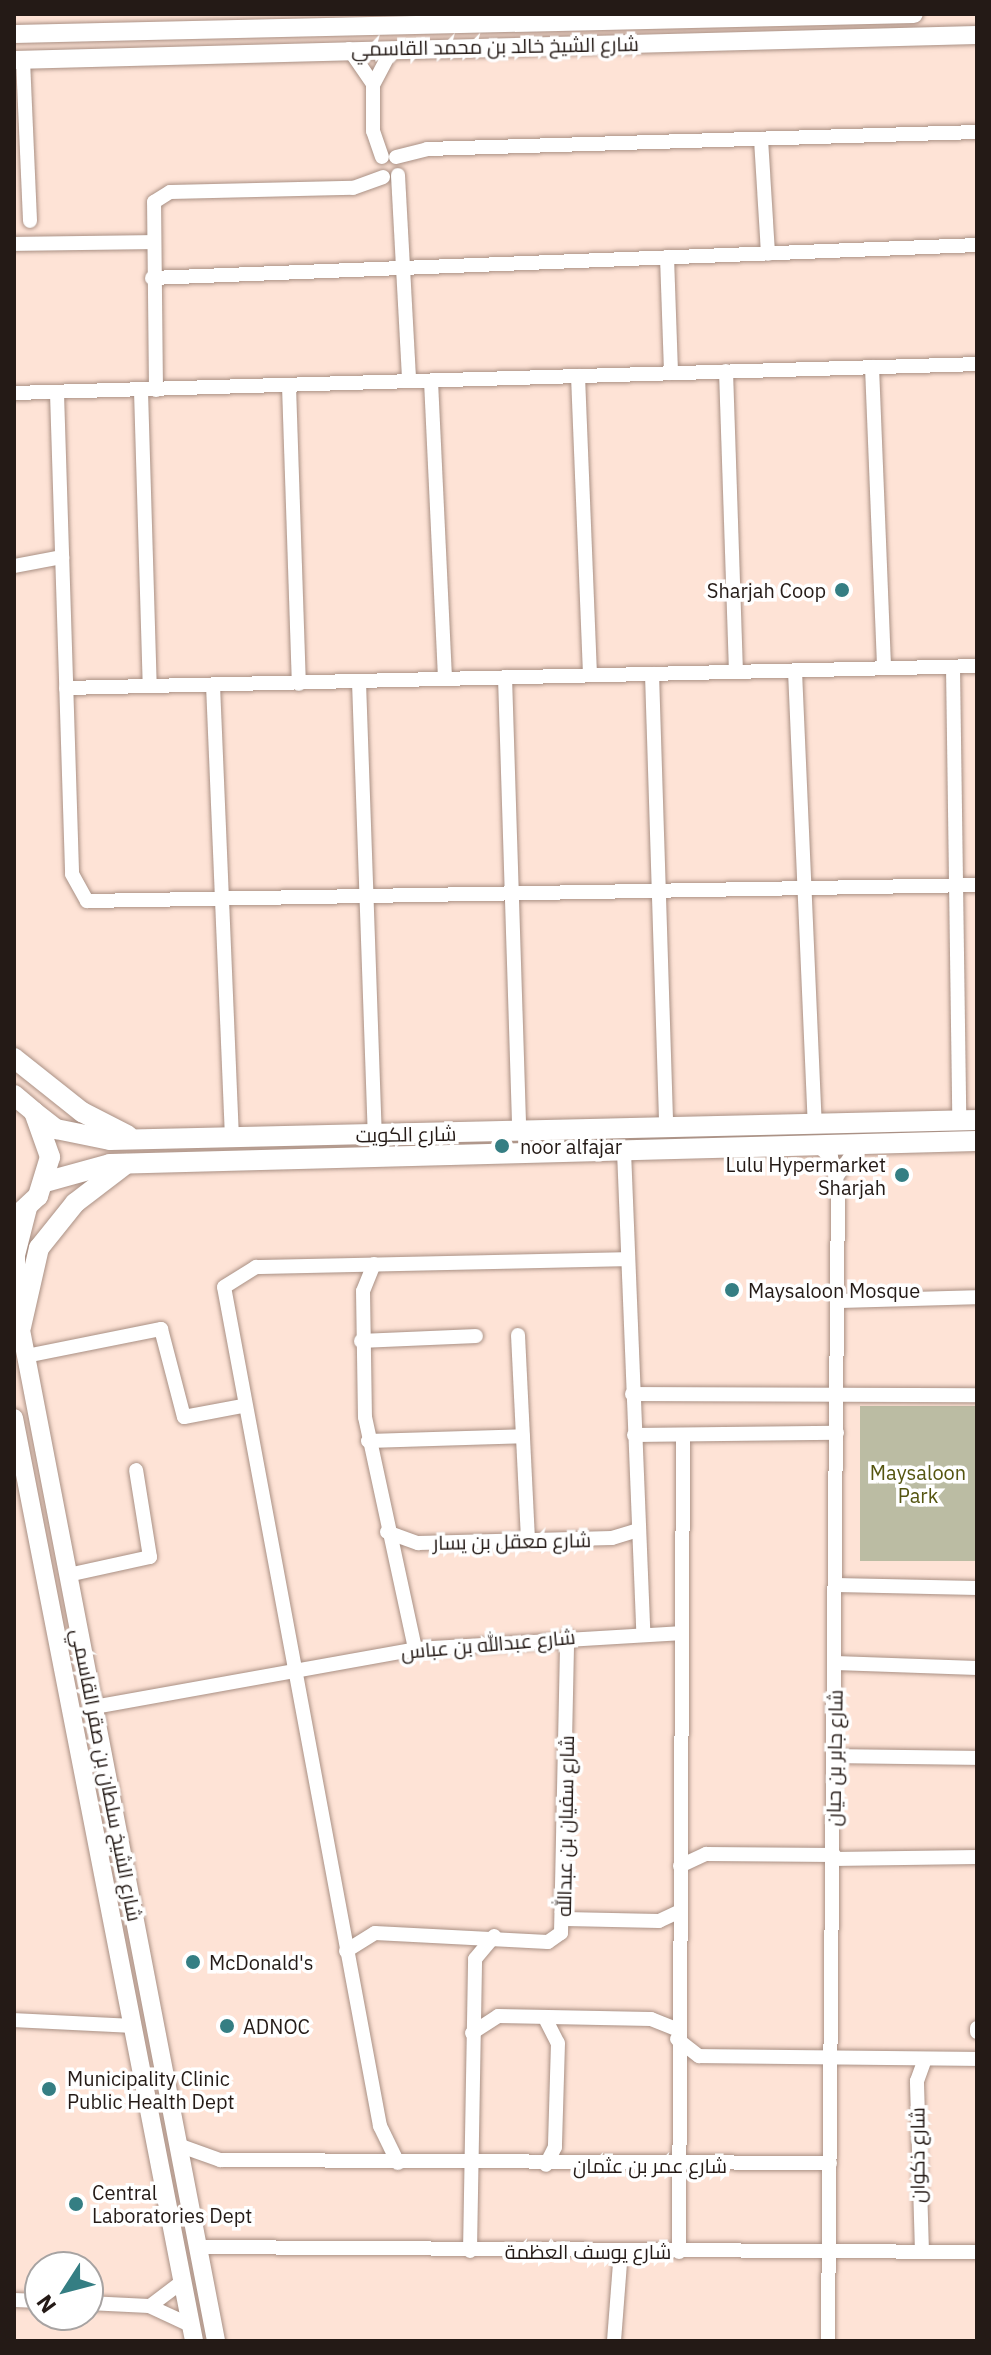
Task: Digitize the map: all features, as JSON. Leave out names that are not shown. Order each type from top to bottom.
[{"type":"main road","name":"شارع الشيخ خالد بن محمد القاسمي","points":[[14,34],[688,16],[914,14]]},
{"type":"main road","points":[[204,54],[204,35],[248,26]]},
{"type":"main road","name":"شارع الشيخ خالد بن محمد القاسمي","points":[[19,60],[977,35]]},
{"type":"main road","points":[[14,1058],[82,1112],[138,1139]]},
{"type":"main road","name":"شارع الكويت","points":[[14,1095],[34,1112],[83,1137],[375,1135],[748,1125],[860,1143],[977,1141]]},
{"type":"main road","points":[[21,1213],[45,1182],[46,1133],[34,1112]]},
{"type":"main road","name":"شارع الكويت","points":[[45,1182],[77,1169],[126,1164],[701,1148],[968,1120]]},
{"type":"main road","points":[[701,1148],[698,1136],[748,1125]]},
{"type":"main road","points":[[21,1327],[39,1248],[75,1203],[126,1164]]},
{"type":"main road","name":"شارع الشيخ سلطان بن صقر القاسمي","points":[[21,1213],[16,1267],[26,1356],[216,2341]]},
{"type":"main road","name":"شارع الشيخ سلطان بن صقر القاسمي","points":[[14,1418],[192,2333]]},
{"type":"main road","points":[[57,1637],[72,1636],[89,1683]]},
{"type":"street","points":[[349,49],[373,85]]},
{"type":"street","points":[[392,49],[373,85],[373,131],[389,157],[404,266],[409,381]]},
{"type":"street","points":[[19,60],[30,221]]},
{"type":"street","points":[[389,157],[427,149],[977,132]]},
{"type":"street","points":[[761,139],[768,254]]},
{"type":"street","points":[[389,157],[390,176]]},
{"type":"street","points":[[150,686],[150,211],[170,192],[343,189],[390,176]]},
{"type":"street","points":[[14,244],[151,242]]},
{"type":"street","points":[[152,278],[977,245]]},
{"type":"street","points":[[667,257],[671,373]]},
{"type":"street","points":[[14,393],[977,364]]},
{"type":"street","points":[[872,367],[884,668]]},
{"type":"street","points":[[726,371],[736,672]]},
{"type":"street","points":[[578,376],[590,675]]},
{"type":"street","points":[[431,381],[445,679]]},
{"type":"street","points":[[289,386],[299,684]]},
{"type":"street","points":[[57,393],[72,874],[79,897],[222,900],[977,885]]},
{"type":"street","points":[[14,566],[62,557]]},
{"type":"street","points":[[66,688],[977,666]]},
{"type":"street","points":[[953,667],[955,886],[968,1120]]},
{"type":"street","points":[[795,671],[815,1134],[837,1176],[860,1143]]},
{"type":"street","points":[[652,674],[666,1126]]},
{"type":"street","points":[[505,677],[519,1132]]},
{"type":"street","points":[[359,682],[375,1135]]},
{"type":"street","points":[[213,685],[232,1137]]},
{"type":"street","points":[[624,1151],[643,1633]]},
{"type":"street","name":"شارع جابر بن حيان","points":[[828,2341],[837,1176]]},
{"type":"street","points":[[398,2163],[382,2136],[222,1297],[230,1278],[256,1267],[627,1259]]},
{"type":"street","points":[[374,1264],[363,1291],[361,1341],[368,1441],[415,1649]]},
{"type":"street","points":[[838,1301],[977,1297]]},
{"type":"street","points":[[26,1356],[161,1329],[184,1417],[243,1406]]},
{"type":"street","points":[[518,1335],[528,1540]]},
{"type":"street","points":[[361,1341],[476,1336]]},
{"type":"street","points":[[632,1394],[977,1395]]},
{"type":"street","points":[[634,1435],[837,1433]]},
{"type":"street","points":[[679,2252],[676,2034],[680,1911],[683,1435]]},
{"type":"street","points":[[368,1441],[523,1436]]},
{"type":"street","points":[[68,1575],[150,1557],[136,1470]]},
{"type":"street","name":"شارع معقل بن يسار","points":[[387,1532],[409,1543],[612,1538],[638,1530]]},
{"type":"street","points":[[836,1585],[977,1588]]},
{"type":"street","name":"شارع عبدالله بن عباس","points":[[94,1707],[295,1667],[415,1649],[567,1636],[681,1633]]},
{"type":"street","name":"شارع سفيان بن عبدالله","points":[[346,1951],[375,1933],[494,1936],[548,1942],[565,1919],[567,1636]]},
{"type":"street","points":[[835,1663],[977,1668]]},
{"type":"street","points":[[834,1756],[977,1758]]},
{"type":"street","points":[[680,1866],[706,1854],[977,1857]]},
{"type":"street","points":[[565,1919],[659,1921],[680,1911]]},
{"type":"street","points":[[470,2251],[472,2033],[477,1951],[494,1936]]},
{"type":"street","points":[[472,2033],[490,2017],[651,2019],[676,2034],[699,2056],[977,2059]]},
{"type":"street","points":[[545,2018],[558,2043],[555,2147],[546,2165]]},
{"type":"street","points":[[14,2020],[132,2026]]},
{"type":"street","name":"شارع ذكوان","points":[[922,2252],[917,2081],[925,2059]]},
{"type":"street","name":"شارع عمر بن عثمان","points":[[178,2145],[209,2160],[678,2166],[830,2163]]},
{"type":"street","name":"شارع يوسف العظمة","points":[[198,2247],[977,2252]]},
{"type":"street","points":[[614,2341],[621,2251]]},
{"type":"street","points":[[149,2306],[182,2282]]},
{"type":"street","points":[[104,2304],[149,2306],[192,2333]]},
{"type":"green space","name":"Maysaloon Park","points":[[860,1406],[977,1406],[977,1561],[860,1561]]},
{"type":"place","name":"Sharjah Coop","points":[[842,590]]},
{"type":"place","name":"noor alfajar","points":[[502,1146]]},
{"type":"place","name":"Lulu Hypermarket Sharjah","points":[[902,1175]]},
{"type":"place","name":"Maysaloon Mosque","points":[[732,1290]]},
{"type":"place","name":"McDonald's","points":[[193,1962]]},
{"type":"place","name":"ADNOC","points":[[227,2026]]},
{"type":"place","name":"Municipality Clinic Public Health Dept","points":[[49,2089]]},
{"type":"place","name":"Central Laboratories Dept","points":[[76,2204]]}]
